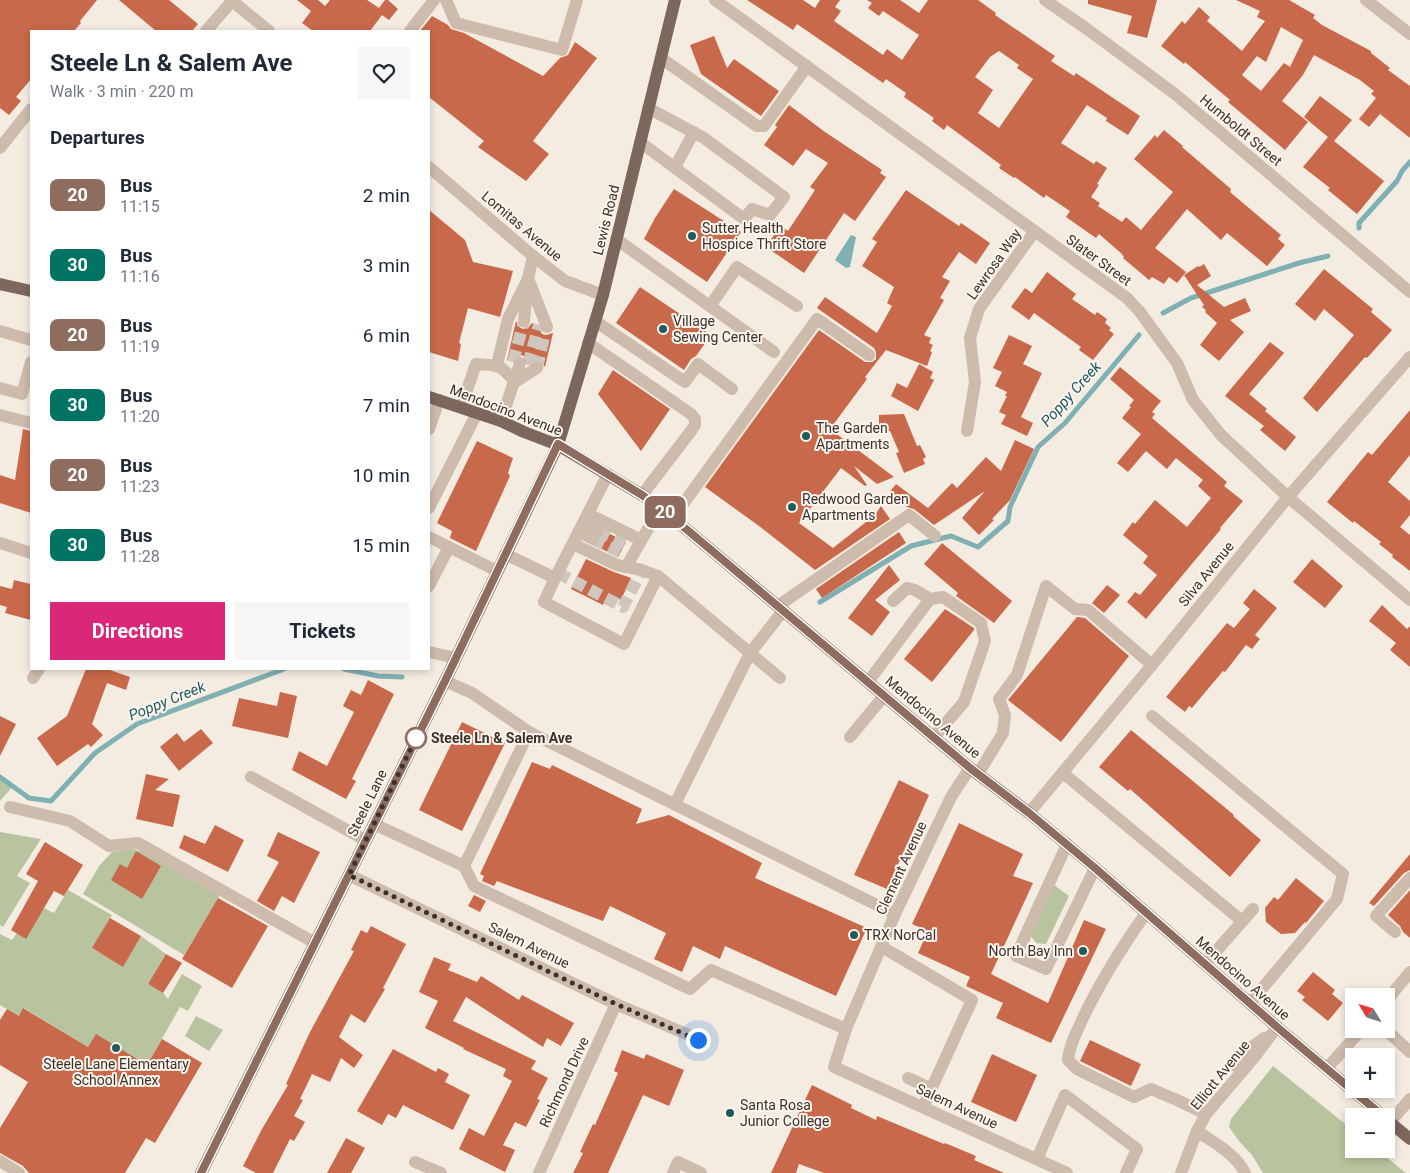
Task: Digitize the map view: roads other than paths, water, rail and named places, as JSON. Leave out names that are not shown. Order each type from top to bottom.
[{"type":"main road","name":"Lewis Road","points":[[558,444],[603,295],[675,0]]},
{"type":"main road","points":[[0,284],[30,291]]},
{"type":"main road","name":"Mendocino Avenue","points":[[434,399],[501,421],[524,432],[558,444],[660,508],[934,738],[1067,844],[1277,1027],[1374,1108]]},
{"type":"main road","name":"Steele Lane","points":[[201,1173],[445,681],[558,444]]},
{"type":"main road","name":"Mendocino Avenue","points":[[1395,1126],[1410,1139]]},
{"type":"street","points":[[207,30],[232,0],[268,30]]},
{"type":"street","points":[[411,30],[434,0]]},
{"type":"street","points":[[446,0],[456,23],[562,50],[577,0]]},
{"type":"street","name":"Slater Street","points":[[715,0],[1127,298],[1140,312],[1177,363],[1193,400],[1221,435],[1288,497],[1410,600]]},
{"type":"street","name":"Humboldt Street","points":[[1045,0],[1175,94],[1410,292]]},
{"type":"street","points":[[1366,0],[1410,34]]},
{"type":"street","points":[[660,58],[757,126],[764,126],[807,66]]},
{"type":"street","points":[[640,142],[744,219],[752,208],[770,215],[784,197],[704,138],[648,108]]},
{"type":"street","points":[[0,148],[30,110]]},
{"type":"street","points":[[675,168],[694,132]]},
{"type":"street","name":"Lomitas Avenue","points":[[430,167],[533,256],[565,281],[603,295]]},
{"type":"street","name":"Lewrosa Way","points":[[967,431],[975,382],[970,338],[979,308],[1034,232]]},
{"type":"street","points":[[616,240],[774,352]]},
{"type":"street","points":[[497,365],[508,318],[528,279],[533,256]]},
{"type":"street","points":[[710,306],[737,267],[797,306]]},
{"type":"street","points":[[528,279],[535,324],[528,279]]},
{"type":"street","points":[[673,518],[817,319],[869,355]]},
{"type":"street","points":[[595,321],[685,382],[698,364],[732,389]]},
{"type":"street","points":[[0,331],[30,340]]},
{"type":"street","points":[[588,343],[691,414],[695,419],[695,425],[691,431],[642,495]]},
{"type":"street","name":"Silva Avenue","points":[[1029,813],[1288,497],[1410,357]]},
{"type":"street","points":[[461,407],[476,364],[497,365],[515,382]]},
{"type":"street","points":[[501,421],[515,382],[524,365],[515,382]]},
{"type":"street","points":[[0,388],[22,394],[30,366]]},
{"type":"street","points":[[430,423],[434,399]]},
{"type":"street","points":[[430,506],[477,413]]},
{"type":"street","points":[[0,415],[30,423]]},
{"type":"street","points":[[608,474],[544,602],[624,644],[658,576]]},
{"type":"street","points":[[573,544],[617,565],[630,551],[660,508]]},
{"type":"street","points":[[675,804],[750,653],[781,608],[909,515],[935,536]]},
{"type":"street","points":[[583,523],[595,535]]},
{"type":"street","points":[[583,523],[630,551],[642,570],[658,576],[780,678]]},
{"type":"street","points":[[430,538],[497,571]]},
{"type":"street","points":[[0,543],[30,553]]},
{"type":"street","points":[[430,584],[449,547]]},
{"type":"street","points":[[505,554],[555,578]]},
{"type":"street","name":"Clement Avenue","points":[[834,1067],[846,1029],[895,914],[951,797],[1004,733],[1005,715],[999,699],[1017,674],[1046,586],[1075,609],[1088,610],[1152,664]]},
{"type":"street","points":[[893,601],[908,588],[915,590],[930,600]]},
{"type":"street","points":[[868,682],[930,600],[943,597],[981,623],[985,641],[964,702],[934,738]]},
{"type":"street","points":[[430,652],[456,658]]},
{"type":"street","points":[[445,681],[472,693],[529,732],[895,914]]},
{"type":"street","points":[[850,737],[884,696]]},
{"type":"street","points":[[1152,716],[1343,874],[1337,899],[1250,1003]]},
{"type":"street","points":[[464,866],[529,732]]},
{"type":"street","points":[[1063,773],[1242,921]]},
{"type":"street","points":[[252,777],[365,840]]},
{"type":"street","points":[[10,807],[70,821],[109,846],[138,843],[315,943]]},
{"type":"street","points":[[374,824],[464,866],[474,886],[690,989],[712,970],[846,1029]]},
{"type":"street","points":[[1067,844],[1016,956],[1046,969],[1095,868]]},
{"type":"street","name":"Salem Avenue","points":[[349,875],[616,1004],[698,1040]]},
{"type":"street","points":[[1395,932],[1376,916],[1410,878]]},
{"type":"street","points":[[1205,964],[1253,909]]},
{"type":"street","points":[[1146,913],[1116,956],[1092,998],[1069,1049],[1068,1060],[1077,1069],[1134,1097],[1151,1089],[1206,1114]]},
{"type":"street","points":[[882,947],[972,1000],[924,1107]]},
{"type":"street","points":[[1395,990],[1410,972]]},
{"type":"street","name":"Richmond Drive","points":[[539,1173],[616,1004]]},
{"type":"street","name":"Elliott Avenue","points":[[1181,1173],[1197,1131],[1206,1114],[1277,1027]]},
{"type":"street","points":[[1327,1068],[1354,1038]]},
{"type":"street","points":[[1395,1038],[1410,1052]]},
{"type":"street","name":"Salem Avenue","points":[[834,1067],[1067,1173]]},
{"type":"street","points":[[908,1078],[932,1089]]},
{"type":"street","points":[[1037,1159],[1064,1095],[1137,1148],[1126,1173]]},
{"type":"street","points":[[1395,1112],[1410,1099]]},
{"type":"street","points":[[1197,1131],[1230,1154],[1240,1164],[1245,1173]]},
{"type":"street","points":[[0,1162],[19,1173]]},
{"type":"street","points":[[415,1162],[441,1173]]},
{"type":"street","points":[[673,1173],[678,1162],[701,1173]]},
{"type":"water","points":[[851,235],[856,237],[850,267],[846,268],[835,260]]},
{"type":"waterway","name":"Poppy Creek","points":[[1359,228],[1359,223],[1397,181],[1402,171],[1410,162]]},
{"type":"waterway","name":"Poppy Creek","points":[[1163,313],[1191,298],[1299,263],[1328,256]]},
{"type":"waterway","name":"Poppy Creek","points":[[820,602],[911,546],[951,536],[978,547],[1008,521],[1010,507],[1038,447],[1065,423],[1139,335]]},
{"type":"waterway","name":"Poppy Creek","points":[[0,777],[29,798],[51,801],[95,753],[137,724],[281,670]]},
{"type":"waterway","name":"Poppy Creek","points":[[349,670],[378,676],[402,677]]},
{"type":"tunnel","points":[[513,362],[524,321]]},
{"type":"tunnel","points":[[528,365],[539,325]]},
{"type":"tunnel","points":[[537,368],[544,337]]},
{"type":"tunnel","points":[[598,531],[625,543]]},
{"type":"tunnel","points":[[593,539],[620,552]]},
{"type":"tunnel","points":[[558,573],[623,607],[642,570]]},
{"type":"place","name":"Sutter Health Hospice Thrift Store","points":[[692,236]]},
{"type":"place","name":"Village Sewing Center","points":[[663,329]]},
{"type":"place","name":"The Garden Apartments","points":[[806,436]]},
{"type":"place","name":"Redwood Garden Apartments","points":[[792,507]]},
{"type":"place","name":"Steele Ln & Salem Ave","points":[[416,738]]},
{"type":"place","name":"TRX NorCal","points":[[854,935]]},
{"type":"place","name":"North Bay Inn","points":[[1083,951]]},
{"type":"place","name":"Steele Lane Elementary School Annex","points":[[116,1048]]},
{"type":"place","name":"Santa Rosa Junior College","points":[[730,1113]]}]
